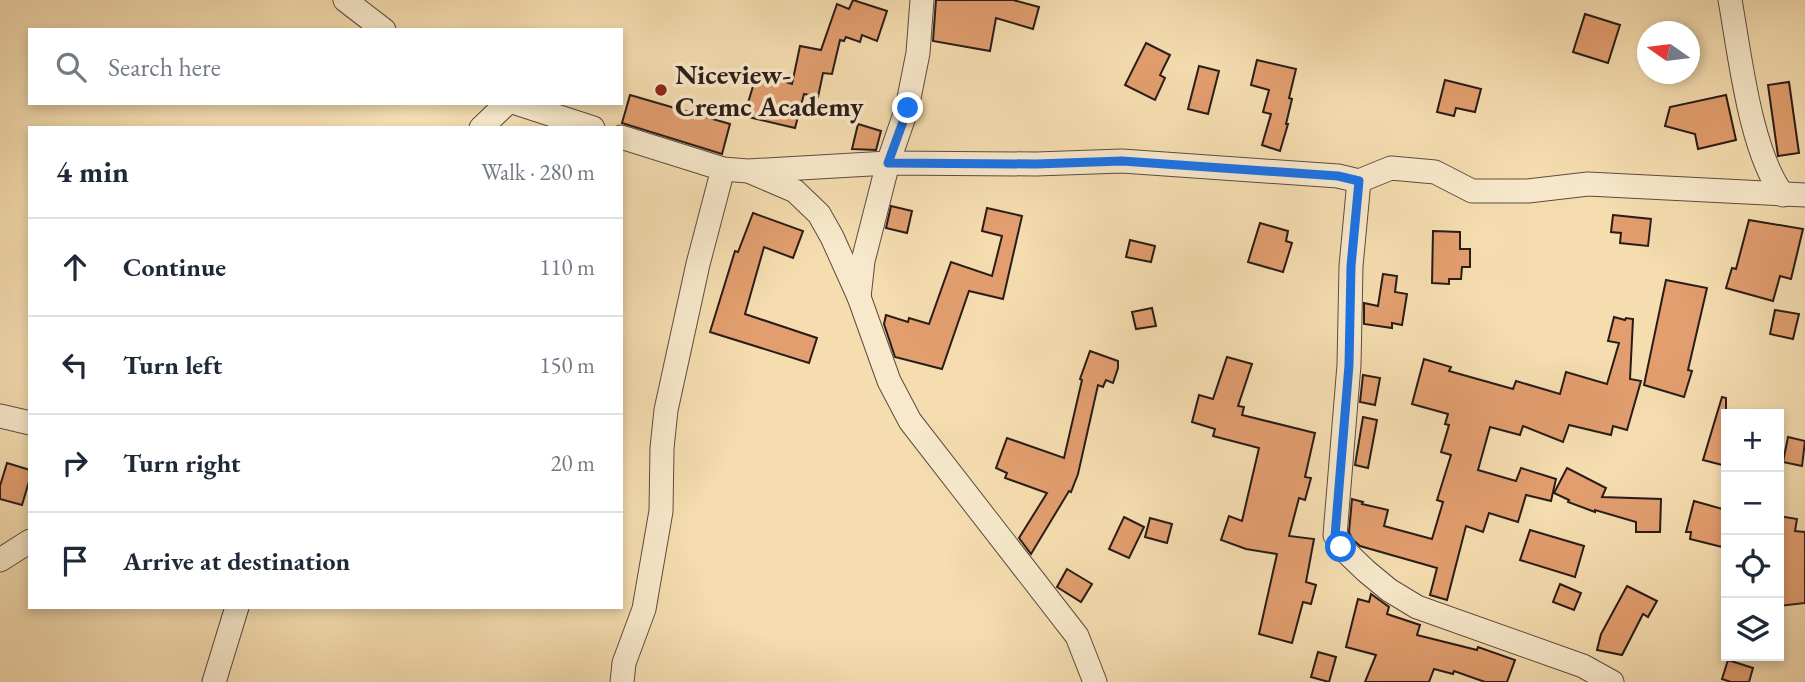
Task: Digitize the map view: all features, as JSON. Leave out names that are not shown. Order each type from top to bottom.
[{"type":"street","points":[[859,297],[863,261],[888,163],[908,108],[918,52],[922,0]]},
{"type":"street","points":[[1730,0],[1757,134],[1773,181],[1794,195]]},
{"type":"street","points":[[355,4],[382,28]]},
{"type":"street","points":[[483,126],[505,105]]},
{"type":"street","points":[[522,105],[587,126]]},
{"type":"street","points":[[623,138],[723,169],[748,171],[888,163],[1036,164],[1122,161],[1338,176],[1359,181],[1391,168],[1435,172],[1472,191],[1528,191],[1588,184],[1794,195]]},
{"type":"street","points":[[622,682],[624,663],[644,609],[661,511],[662,448],[666,410],[698,264],[723,169]]},
{"type":"street","points":[[748,171],[795,191],[819,214],[859,297],[889,381],[910,421],[1077,636],[1095,682]]},
{"type":"street","points":[[1359,181],[1351,266],[1349,365],[1335,536],[1341,547],[1366,571],[1389,590],[1417,607],[1577,674],[1612,682]]},
{"type":"street","points":[[0,416],[28,423]]},
{"type":"street","points":[[0,560],[28,542]]},
{"type":"street","points":[[214,682],[234,616]]},
{"type":"building","points":[[853,0],[887,11],[877,41],[862,35],[860,42],[846,37],[844,41],[840,40],[832,74],[823,73],[818,97],[804,94],[795,128],[744,116],[757,73],[792,84],[800,46],[821,50],[837,4],[849,9]]},
{"type":"building","points":[[936,0],[1013,0],[1039,7],[1033,29],[996,18],[990,51],[933,41]]},
{"type":"building","points":[[1585,14],[1620,25],[1608,63],[1573,52]]},
{"type":"building","points":[[1146,43],[1170,55],[1160,75],[1165,78],[1155,100],[1125,85]]},
{"type":"building","points":[[1257,60],[1296,69],[1289,98],[1292,99],[1288,124],[1280,151],[1262,145],[1271,114],[1263,112],[1269,90],[1251,85]]},
{"type":"building","points":[[1199,66],[1219,71],[1208,114],[1188,109]]},
{"type":"building","points":[[1445,80],[1481,89],[1475,112],[1456,108],[1454,116],[1437,112]]},
{"type":"building","points":[[1789,82],[1799,153],[1778,156],[1768,85]]},
{"type":"building","points":[[630,95],[730,124],[722,154],[622,123]]},
{"type":"building","points":[[1726,95],[1736,140],[1698,149],[1695,134],[1665,126],[1670,107]]},
{"type":"building","points":[[858,124],[881,131],[876,150],[852,149]]},
{"type":"building","points":[[891,206],[912,211],[907,233],[886,228]]},
{"type":"building","points":[[987,208],[1022,216],[1003,299],[969,291],[942,369],[895,357],[884,324],[886,315],[908,322],[909,318],[929,324],[951,262],[992,276],[1002,236],[982,231]]},
{"type":"building","points":[[753,213],[803,231],[793,258],[764,247],[745,314],[817,338],[809,363],[710,332],[735,251],[738,252]]},
{"type":"building","points":[[1613,215],[1651,219],[1648,246],[1620,243],[1621,233],[1611,232]]},
{"type":"building","points":[[1749,220],[1803,229],[1791,279],[1780,276],[1773,301],[1726,288],[1732,268],[1736,269]]},
{"type":"building","points":[[1260,223],[1288,231],[1286,241],[1292,243],[1283,272],[1248,262]]},
{"type":"building","points":[[1433,231],[1460,232],[1460,249],[1470,249],[1470,267],[1462,267],[1461,279],[1449,279],[1449,284],[1432,283]]},
{"type":"building","points":[[1130,240],[1155,246],[1151,262],[1126,257]]},
{"type":"building","points":[[1383,274],[1397,276],[1395,292],[1407,294],[1402,325],[1392,323],[1392,328],[1364,324],[1364,303],[1378,306]]},
{"type":"building","points":[[1666,280],[1707,288],[1688,370],[1692,371],[1684,397],[1644,385]]},
{"type":"building","points":[[1152,308],[1156,326],[1136,329],[1132,312]]},
{"type":"building","points":[[1775,310],[1799,314],[1793,339],[1770,334]]},
{"type":"building","points":[[1614,317],[1633,319],[1630,379],[1641,381],[1627,430],[1613,426],[1611,435],[1569,425],[1563,442],[1523,426],[1520,435],[1490,427],[1478,470],[1516,481],[1521,468],[1556,479],[1551,501],[1526,495],[1518,522],[1489,513],[1483,532],[1466,526],[1447,600],[1430,595],[1437,568],[1360,546],[1352,539],[1349,532],[1352,499],[1388,510],[1384,526],[1432,539],[1443,502],[1437,500],[1451,455],[1441,452],[1449,425],[1445,424],[1448,414],[1412,404],[1424,359],[1451,367],[1449,371],[1513,389],[1516,381],[1560,394],[1566,372],[1607,384],[1619,343],[1608,341]]},
{"type":"building","points":[[1090,351],[1118,361],[1118,368],[1113,383],[1106,380],[1103,387],[1098,385],[1078,474],[1071,492],[1069,491],[1031,554],[1019,538],[1047,493],[1005,478],[1007,473],[996,468],[1007,438],[1064,458],[1082,380],[1080,379]]},
{"type":"building","points":[[1227,357],[1252,364],[1238,406],[1244,407],[1242,415],[1315,433],[1305,477],[1311,478],[1305,500],[1299,498],[1289,536],[1314,539],[1306,582],[1316,585],[1311,604],[1303,602],[1292,643],[1259,634],[1277,554],[1246,549],[1221,540],[1229,516],[1242,521],[1259,448],[1213,436],[1215,429],[1192,422],[1199,395],[1213,399]]},
{"type":"building","points":[[1363,375],[1380,378],[1375,405],[1360,402]]},
{"type":"building","points":[[1722,397],[1726,398],[1726,409],[1721,409],[1721,465],[1703,460]]},
{"type":"building","points":[[1363,417],[1377,420],[1368,468],[1355,465]]},
{"type":"building","points":[[1788,437],[1805,441],[1802,466],[1784,462]]},
{"type":"building","points":[[7,463],[28,469],[28,485],[22,505],[0,499],[0,486]]},
{"type":"building","points":[[1567,468],[1606,488],[1602,497],[1661,499],[1660,532],[1636,532],[1636,522],[1595,512],[1568,502],[1569,500],[1554,493]]},
{"type":"building","points":[[1694,501],[1721,509],[1721,547],[1690,539],[1691,532],[1686,532]]},
{"type":"building","points":[[1124,517],[1144,527],[1129,558],[1109,549]]},
{"type":"building","points":[[1784,517],[1797,519],[1795,531],[1805,532],[1805,603],[1784,605]]},
{"type":"building","points":[[1150,518],[1172,524],[1167,543],[1145,537]]},
{"type":"building","points":[[1530,530],[1584,546],[1575,577],[1520,560]]},
{"type":"building","points":[[1067,569],[1092,584],[1081,602],[1057,587]]},
{"type":"building","points":[[1560,584],[1581,593],[1574,610],[1553,602]]},
{"type":"building","points":[[1627,586],[1657,601],[1648,617],[1643,614],[1622,655],[1597,650],[1601,634]]},
{"type":"building","points":[[1371,594],[1389,607],[1387,614],[1420,625],[1417,635],[1477,650],[1478,647],[1515,660],[1507,682],[1485,682],[1454,671],[1453,674],[1434,669],[1429,682],[1365,682],[1376,655],[1346,647],[1358,599],[1369,602]]},
{"type":"building","points":[[1318,652],[1336,657],[1329,682],[1311,677]]},
{"type":"building","points":[[1728,661],[1753,668],[1749,682],[1722,679]]},
{"type":"place","name":"Niceview- Cremc Academy","points":[[661,90]]},
{"type":"route","points":[[908,108],[888,163],[1036,164],[1122,161],[1338,176],[1359,181],[1351,266],[1349,365],[1335,536],[1341,547]]}]
